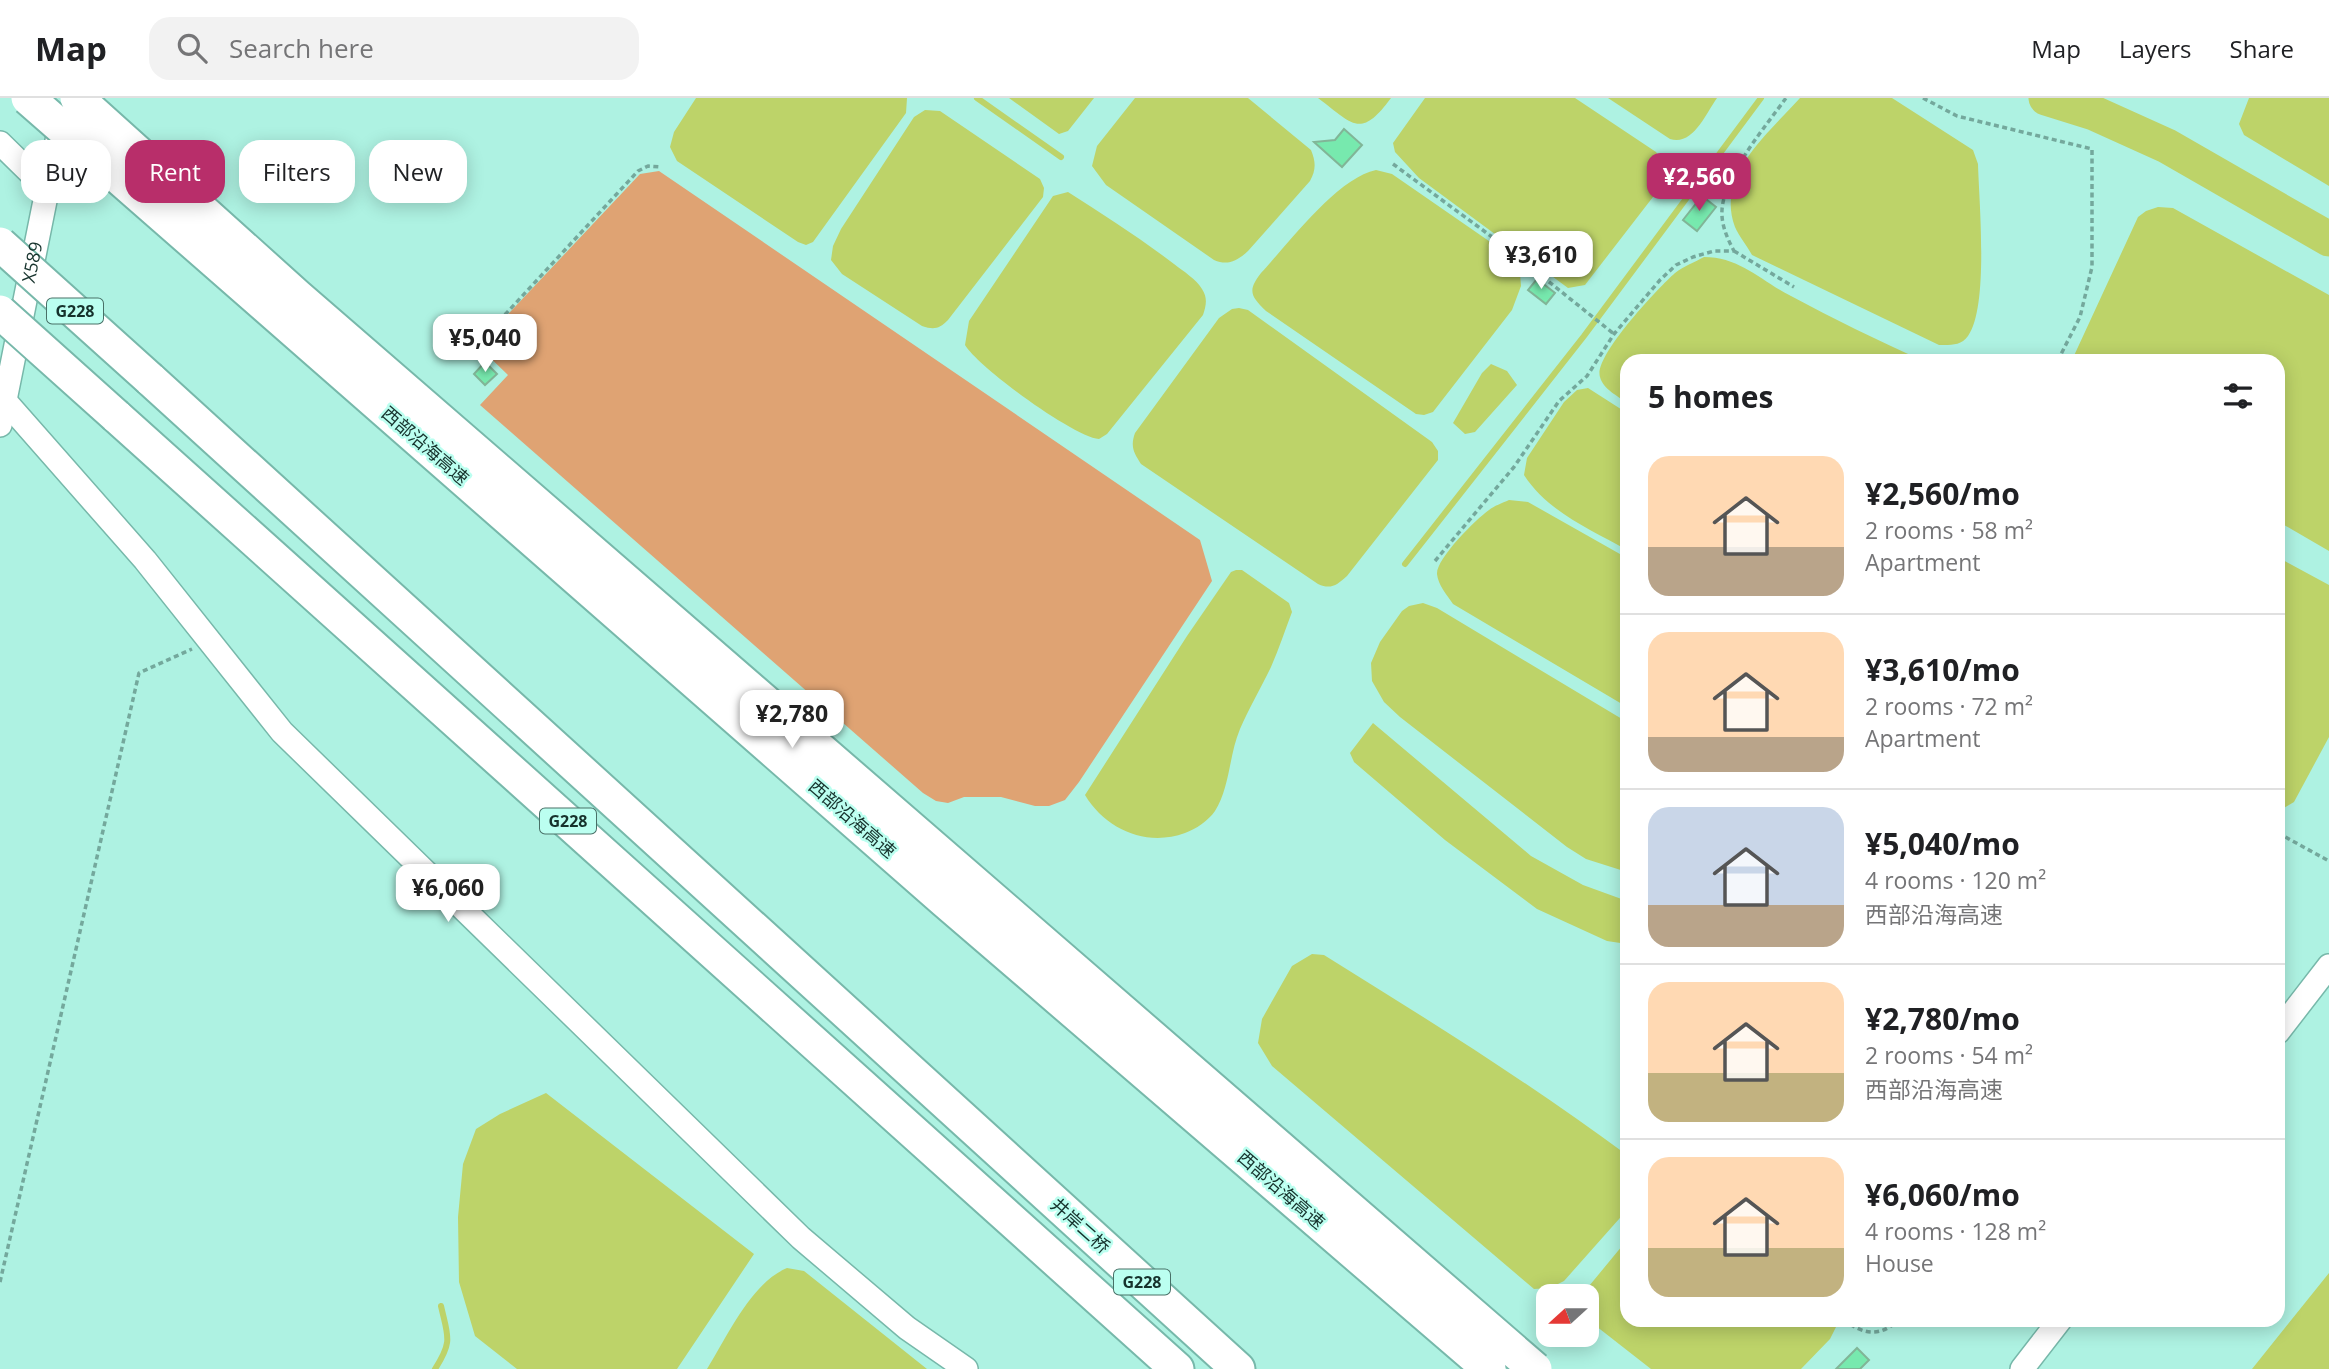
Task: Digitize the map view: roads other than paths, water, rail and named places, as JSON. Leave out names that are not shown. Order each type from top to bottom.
[{"type":"highway","name":"西部沿海高速","points":[[29,98],[935,892],[1489,1369]]},
{"type":"highway","name":"西部沿海高速","points":[[76,98],[297,296],[1536,1369]]},
{"type":"highway","name":"井岸二桥","points":[[0,244],[1238,1369]]},
{"type":"highway","name":"G228","points":[[0,312],[1177,1369]]},
{"type":"street","name":"X589","points":[[57,140],[66,98]]},
{"type":"street","points":[[0,143],[21,164]]},
{"type":"street","name":"X589","points":[[0,425],[44,203]]},
{"type":"street","points":[[6,402],[145,559],[282,732],[801,1238],[907,1328],[966,1369]]},
{"type":"street","points":[[2285,1023],[2329,966]]},
{"type":"street","points":[[2022,1369],[2055,1327]]},
{"type":"waterway","points":[[977,98],[1061,157]]},
{"type":"waterway","points":[[1405,564],[1584,336],[1761,98]]},
{"type":"waterway","points":[[2046,98],[2094,113],[2167,146],[2329,239]]},
{"type":"waterway","points":[[435,1369],[447,1345],[441,1306]]}]
